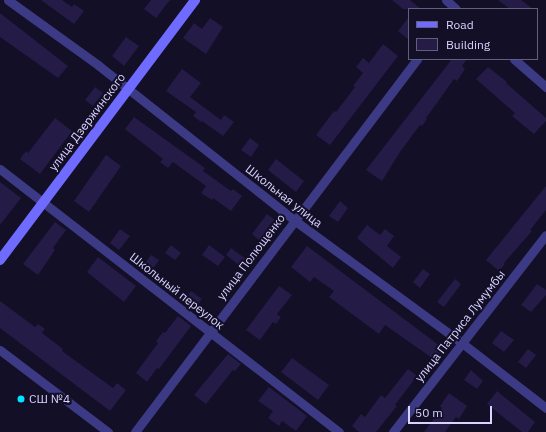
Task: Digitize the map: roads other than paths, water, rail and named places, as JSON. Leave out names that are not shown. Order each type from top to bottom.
[{"type":"street","name":"Школьная улица","points":[[8,0],[128,88],[294,220],[546,408]]},
{"type":"street","name":"улица Дзержинского","points":[[0,260],[195,0]]},
{"type":"street","points":[[446,0],[455,8]]},
{"type":"street","name":"улица Полющенко","points":[[135,432],[416,60]]},
{"type":"street","points":[[515,60],[546,87]]},
{"type":"street","name":"Школьный переулок","points":[[0,169],[44,201],[339,432]]},
{"type":"street","name":"улица Патриса Лумумбы","points":[[394,432],[546,235]]},
{"type":"street","points":[[0,350],[108,432]]},
{"type":"place","name":"СШ №4","points":[[21,399]]}]
